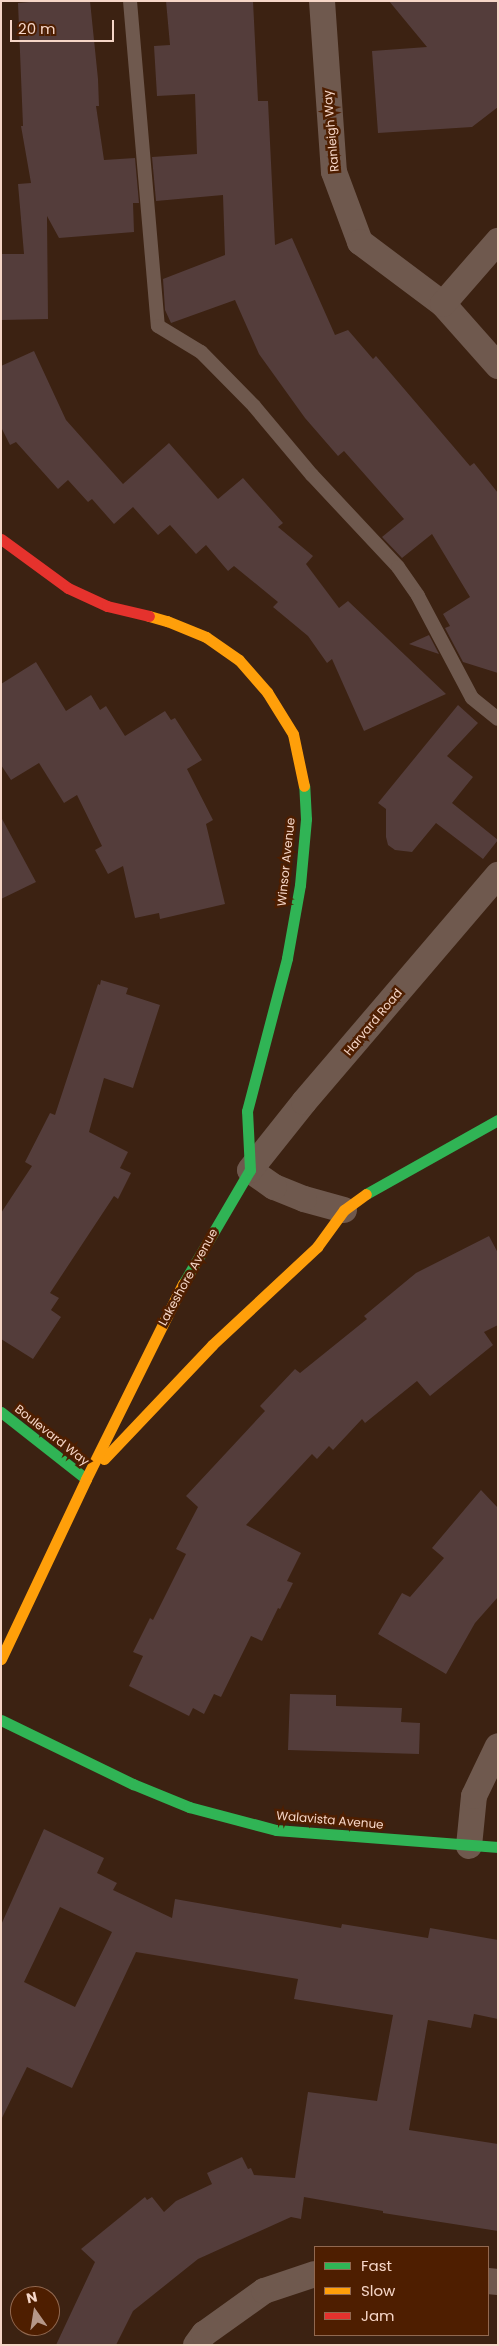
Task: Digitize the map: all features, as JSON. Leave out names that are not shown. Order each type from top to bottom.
[{"type":"street","name":"Ranleigh Way","points":[[322,1],[334,172],[360,242],[443,304]]},
{"type":"street","points":[[498,241],[443,304],[498,366]]},
{"type":"street","name":"Winsor Avenue","points":[[1,539],[68,588],[107,606],[167,621],[206,637],[239,660],[267,692],[293,734],[303,774],[306,819],[300,886],[287,958],[247,1110],[250,1170]]},
{"type":"street","name":"Harvard Road","points":[[250,1170],[304,1102],[498,875]]},
{"type":"street","name":"Lakeshore Avenue","points":[[86,1479],[212,1345],[316,1247],[344,1210],[379,1185],[498,1120]]},
{"type":"street","points":[[250,1170],[282,1190],[304,1199],[344,1210]]},
{"type":"street","name":"Lakeshore Avenue","points":[[1,1659],[86,1479],[171,1306],[207,1240],[250,1170]]},
{"type":"street","name":"Boulevard Way","points":[[1,1412],[86,1479]]},
{"type":"street","name":"Walavista Avenue","points":[[1,1720],[133,1784],[189,1808],[276,1830],[498,1847]]},
{"type":"street","points":[[469,1846],[474,1796],[498,1746]]},
{"type":"street","points":[[196,2345],[204,2334],[264,2291],[314,2274]]},
{"type":"lane","points":[[130,1],[158,326],[201,352],[208,359],[254,406],[312,475],[398,567],[418,596],[472,698],[498,719]]},
{"type":"building","points":[[90,1],[98,79],[99,106],[96,106],[104,160],[135,158],[139,203],[133,203],[134,232],[59,238],[47,216],[48,319],[1,320],[1,254],[24,254],[18,184],[31,183],[21,126],[23,126],[18,3]]},
{"type":"building","points":[[166,1],[253,1],[258,101],[268,101],[275,245],[292,238],[335,335],[348,330],[373,359],[376,356],[470,466],[474,463],[498,493],[498,673],[463,662],[445,628],[450,626],[443,614],[470,597],[432,534],[402,558],[382,537],[404,519],[344,451],[338,456],[305,418],[259,354],[235,300],[171,323],[165,310],[163,279],[225,255],[223,195],[156,201],[152,157],[197,154],[195,94],[157,96],[154,46],[170,45]]},
{"type":"building","points":[[389,1],[498,1],[498,107],[472,127],[378,133],[372,51],[427,47]]},
{"type":"building","points":[[34,351],[66,420],[123,484],[169,443],[218,499],[243,478],[283,523],[278,527],[313,556],[306,564],[339,608],[348,601],[446,694],[364,731],[332,659],[327,663],[308,636],[273,607],[278,602],[234,566],[228,571],[206,545],[196,554],[170,525],[158,535],[133,507],[114,524],[92,499],[88,502],[68,480],[58,489],[16,442],[10,445],[1,427],[1,366]]},
{"type":"building","points":[[429,635],[439,654],[409,644]]},
{"type":"building","points":[[36,662],[66,711],[91,695],[100,710],[106,706],[125,736],[165,711],[171,720],[175,718],[202,760],[187,769],[213,820],[206,824],[225,904],[160,919],[159,913],[135,918],[123,866],[108,874],[95,850],[102,846],[77,795],[64,803],[39,763],[11,780],[1,765],[1,684]]},
{"type":"building","points":[[458,705],[478,723],[447,756],[473,777],[452,803],[498,840],[483,859],[436,823],[412,852],[395,850],[388,845],[386,837],[386,809],[378,803]]},
{"type":"building","points":[[1,817],[36,882],[1,899]]},
{"type":"building","points":[[101,980],[128,988],[126,994],[160,1005],[133,1088],[104,1078],[89,1132],[128,1152],[120,1168],[131,1173],[118,1199],[114,1196],[50,1293],[59,1298],[51,1310],[61,1317],[33,1359],[1,1339],[1,1213],[32,1166],[25,1162],[50,1113],[55,1115],[98,984],[100,985]]},
{"type":"building","points":[[489,1236],[498,1253],[498,1325],[484,1332],[493,1345],[430,1396],[417,1381],[365,1423],[362,1419],[333,1450],[329,1446],[317,1459],[312,1454],[246,1525],[301,1553],[287,1581],[293,1583],[280,1609],[278,1608],[262,1641],[251,1636],[221,1697],[214,1694],[204,1714],[193,1708],[189,1716],[129,1686],[143,1656],[133,1652],[150,1618],[153,1620],[186,1554],[176,1549],[198,1507],[186,1496],[265,1411],[260,1406],[295,1369],[300,1373],[367,1319],[364,1316],[416,1273]]},
{"type":"building","points":[[481,1490],[498,1508],[498,1597],[475,1623],[446,1674],[378,1634],[402,1593],[410,1597],[444,1558],[432,1548]]},
{"type":"building","points":[[290,1694],[336,1695],[336,1706],[402,1708],[401,1722],[420,1723],[419,1754],[288,1750]]},
{"type":"building","points":[[44,1829],[104,1858],[97,1873],[117,1883],[113,1890],[172,1918],[175,1899],[341,1928],[342,1924],[428,1938],[430,1928],[498,1940],[498,2019],[474,2014],[471,2028],[428,2020],[409,2130],[498,2144],[498,2231],[383,2213],[383,2211],[304,2197],[301,2219],[291,2217],[198,2259],[133,2311],[116,2345],[56,2345],[95,2262],[81,2249],[145,2197],[147,2200],[152,2197],[164,2212],[176,2201],[212,2184],[207,2173],[242,2157],[248,2169],[251,2168],[254,2175],[295,2178],[308,2092],[377,2101],[393,2015],[294,1999],[298,1979],[136,1952],[72,2088],[27,2067],[1,2120],[1,1925]],"holes":[[[60,1907],[112,1932],[75,2007],[24,1982]]]},
{"type":"traffic: fast","points":[[183,1284],[250,1170],[247,1111],[287,958],[300,885],[306,819],[304,786]]},
{"type":"traffic: fast","points":[[366,1194],[498,1120]]},
{"type":"traffic: fast","points":[[1,1412],[86,1479]]},
{"type":"traffic: fast","points":[[1,1720],[133,1784],[189,1807],[276,1830],[498,1847]]},
{"type":"traffic: slow","points":[[149,616],[167,621],[206,637],[239,660],[267,692],[293,734],[304,786]]},
{"type":"traffic: slow","points":[[104,1459],[212,1345],[317,1247],[344,1210],[366,1194]]},
{"type":"traffic: slow","points":[[1,1659],[86,1479],[183,1284]]},
{"type":"traffic: jam","points":[[1,539],[68,588],[107,606],[149,616]]}]
